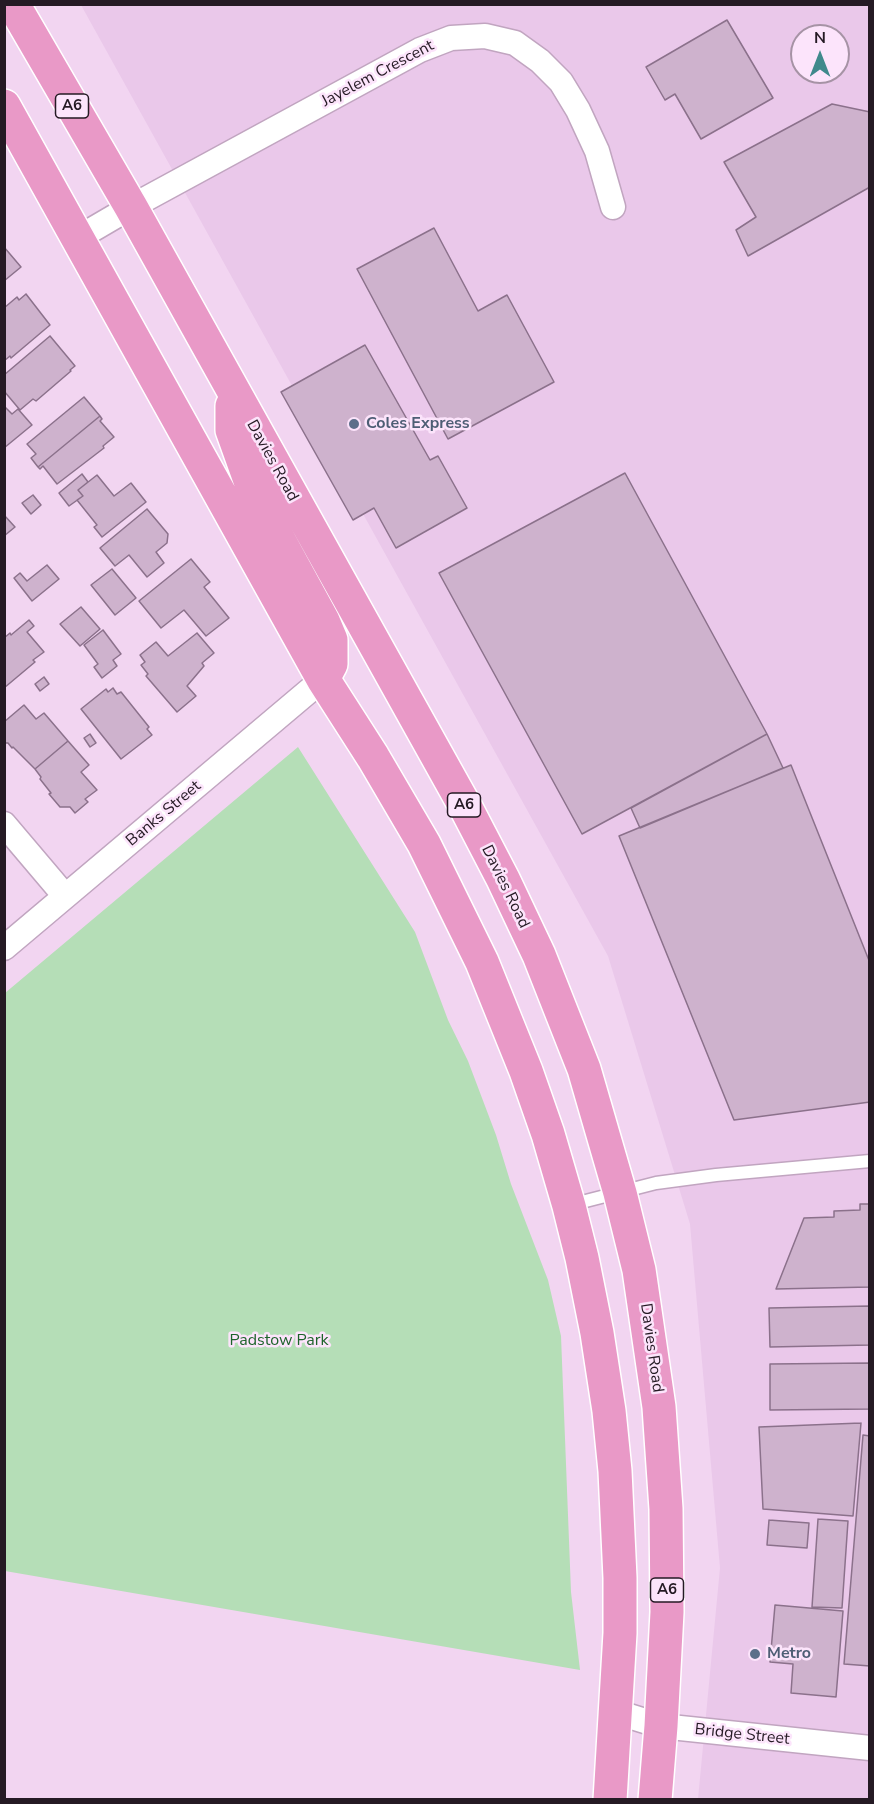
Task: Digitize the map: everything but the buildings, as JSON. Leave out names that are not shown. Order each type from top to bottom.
[{"type":"highway","name":"Davies Road","points":[[13,4],[130,207],[465,806],[539,955],[584,1069],[621,1193],[639,1270],[659,1407],[666,1509],[666,1626],[655,1800]]},
{"type":"highway","points":[[4,106],[323,679],[373,757],[424,844],[482,962],[526,1071],[548,1134],[582,1258],[609,1411],[621,1578],[621,1633],[610,1800]]},
{"type":"highway","points":[[232,390],[232,430],[257,500],[323,621],[331,640],[331,664],[323,679]]},
{"type":"street","name":"Jayelem Crescent","points":[[78,238],[130,207],[420,50],[451,38],[485,36],[515,43],[540,61],[561,82],[578,110],[597,151],[613,207]]},
{"type":"street","name":"Banks Street","points":[[4,948],[323,679]]},
{"type":"street","points":[[4,824],[66,896]]},
{"type":"street","name":"Bridge Street","points":[[616,1712],[661,1726],[870,1748]]},
{"type":"lane","points":[[569,1206],[656,1183],[716,1175],[870,1161]]},
{"type":"shaded area","points":[[81,5],[869,5],[869,1799],[698,1799],[720,1568],[690,1224],[608,956]]},
{"type":"green space","name":"Padstow Park","points":[[298,747],[415,932],[448,1020],[468,1061],[496,1135],[511,1184],[548,1280],[561,1336],[571,1592],[580,1670],[5,1571],[5,993]]},
{"type":"place","name":"Coles Express","points":[[354,424]]},
{"type":"place","name":"Metro","points":[[755,1654]]}]
